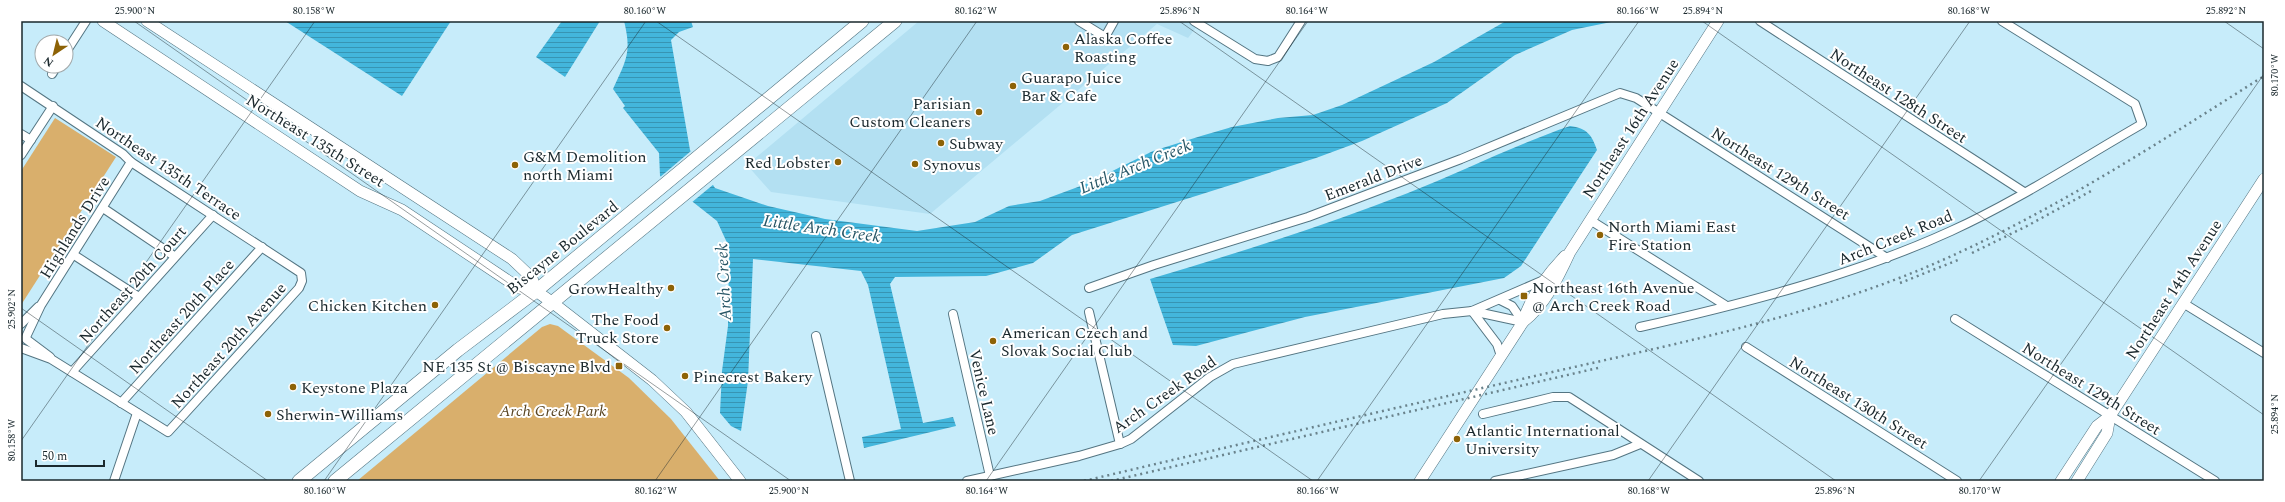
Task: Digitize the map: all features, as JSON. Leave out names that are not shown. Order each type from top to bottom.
[{"type":"main road","name":"Biscayne Boulevard","points":[[299,481],[458,350],[536,291],[862,21]]},
{"type":"main road","points":[[335,481],[895,21]]},
{"type":"main road","points":[[366,426],[381,443]]},
{"type":"street","points":[[74,40],[86,21]]},
{"type":"street","name":"Northeast 135th Street","points":[[103,21],[360,191],[402,210],[519,288],[536,291],[553,303],[652,380],[686,412],[740,481]]},
{"type":"street","name":"Northeast 135th Street","points":[[147,21],[465,230],[512,258],[532,278],[536,291]]},
{"type":"street","points":[[1079,21],[1105,37],[1114,21]]},
{"type":"street","points":[[1194,21],[1255,59],[1268,61],[1278,57],[1301,21]]},
{"type":"street","name":"Northeast 16th Avenue","points":[[1523,322],[1536,312],[1559,276],[1570,252],[1590,220],[1718,21]]},
{"type":"street","name":"Northeast 128th Street","points":[[1760,21],[2024,192]]},
{"type":"street","name":"Arch Creek Road","points":[[1640,327],[1836,275],[1887,258],[1952,230],[2024,192],[2142,124],[2135,104],[2002,21]]},
{"type":"street","name":"Northeast 135th Terrace","points":[[21,86],[123,154],[131,162],[301,273]]},
{"type":"street","name":"Emerald Drive","points":[[1089,288],[1154,265],[1308,217],[1461,159],[1609,97],[1628,94],[1659,113]]},
{"type":"street","points":[[21,155],[53,106]]},
{"type":"street","name":"Northeast 129th Street","points":[[1659,113],[1887,258]]},
{"type":"street","points":[[21,134],[31,140]]},
{"type":"street","name":"Highlands Drive","points":[[21,348],[24,336],[41,305],[74,255],[131,162]]},
{"type":"street","name":"Northeast 14th Avenue","points":[[2061,481],[2097,426],[2110,416],[2263,183]]},
{"type":"street","points":[[103,208],[174,256]]},
{"type":"street","name":"Northeast 20th Court","points":[[72,372],[174,256],[213,215]]},
{"type":"street","points":[[1590,220],[1725,305]]},
{"type":"street","name":"Northeast 20th Place","points":[[121,403],[262,247]]},
{"type":"street","name":"Northeast 16th Avenue","points":[[1420,481],[1523,322],[1527,307],[1546,279],[1570,252]]},
{"type":"street","points":[[74,255],[139,297]]},
{"type":"street","name":"Northeast 20th Avenue","points":[[137,413],[168,432],[299,288],[302,281],[301,273]]},
{"type":"street","name":"Arch Creek Road","points":[[1472,311],[1546,279]]},
{"type":"street","points":[[1500,300],[1512,306],[1523,322]]},
{"type":"street","points":[[2183,303],[2264,353]]},
{"type":"street","name":"Highlands Drive","points":[[21,324],[30,313],[41,305]]},
{"type":"street","points":[[1472,311],[1496,344],[1501,356]]},
{"type":"street","name":"Arch Creek Road","points":[[967,481],[1079,456],[1120,444],[1130,439],[1210,377],[1233,364],[1443,314],[1472,311],[1523,322]]},
{"type":"street","points":[[1089,312],[1120,444]]},
{"type":"street","name":"Venice Lane","points":[[953,314],[990,476]]},
{"type":"street","name":"Northeast 129th Street","points":[[1955,319],[2215,481]]},
{"type":"street","points":[[24,336],[49,355],[51,359]]},
{"type":"street","points":[[816,336],[850,481]]},
{"type":"street","name":"Northeast 130th Street","points":[[1746,347],[1957,481]]},
{"type":"street","points":[[21,348],[51,359],[137,413],[114,481]]},
{"type":"street","points":[[1483,414],[1553,397],[1569,397],[1640,444],[1700,481]]},
{"type":"street","name":"Northeast 14th Avenue","points":[[2077,481],[2107,433],[2110,416]]},
{"type":"street","points":[[1495,481],[1613,455],[1640,444]]},
{"type":"shaded area","points":[[919,21],[1201,21],[1188,38],[1157,24],[930,214],[771,192],[747,165]]},
{"type":"green space","points":[[55,118],[116,157],[21,305],[21,171]]},
{"type":"green space","name":"Arch Creek Park","points":[[550,324],[558,326],[629,378],[671,419],[720,481],[357,481],[542,327]]},
{"type":"water","points":[[285,21],[451,21],[402,96]]},
{"type":"water","points":[[562,21],[600,21],[565,77],[536,57]]},
{"type":"water","name":"Little Arch Creek","points":[[624,21],[691,21],[693,27],[679,32],[671,40],[690,150],[715,188],[768,206],[825,219],[917,231],[975,222],[1009,206],[1040,201],[1086,184],[1153,151],[1201,136],[1232,127],[1278,118],[1313,115],[1342,105],[1434,62],[1506,21],[1616,21],[1572,30],[1515,55],[1447,103],[1362,141],[1316,158],[1072,235],[1033,263],[986,276],[895,277],[890,284],[923,423],[953,417],[956,426],[864,448],[862,437],[901,429],[868,285],[861,271],[753,259],[748,381],[741,431],[731,426],[720,413],[722,371],[728,326],[729,247],[717,221],[660,176],[659,153],[623,108],[625,106],[613,89],[626,56],[627,41]]},
{"type":"water","points":[[1570,126],[1581,128],[1588,133],[1591,136],[1597,150],[1521,266],[1504,278],[1305,317],[1196,346],[1173,345],[1150,279],[1280,239],[1344,217],[1428,185],[1529,141]]},
{"type":"pier","points":[[691,151],[714,184],[691,203],[659,178]]},
{"type":"railway","points":[[1084,481],[1683,342],[1778,318],[1825,304],[1917,271],[1963,251],[2007,229],[2095,181],[2264,76]]},
{"type":"railway","points":[[1972,253],[2027,226],[2091,191]]},
{"type":"railway","points":[[1900,283],[1958,260]]},
{"type":"railway","points":[[1111,481],[1602,367]]},
{"type":"place","name":"Alaska Coffee Roasting","points":[[1066,47]]},
{"type":"place","name":"Guarapo Juice Bar & Cafe","points":[[1013,86]]},
{"type":"place","name":"Parisian Custom Cleaners","points":[[979,112]]},
{"type":"place","name":"Subway","points":[[941,143]]},
{"type":"place","name":"Red Lobster","points":[[838,162]]},
{"type":"place","name":"Synovus","points":[[915,164]]},
{"type":"place","name":"G&M Demolition north Miami","points":[[515,165]]},
{"type":"place","name":"North Miami East Fire Station","points":[[1600,235]]},
{"type":"place","name":"GrowHealthy","points":[[671,288]]},
{"type":"place","name":"Northeast 16th Avenue @ Arch Creek Road","points":[[1524,296]]},
{"type":"place","name":"Chicken Kitchen","points":[[435,305]]},
{"type":"place","name":"The Food Truck Store","points":[[667,328]]},
{"type":"place","name":"American Czech and Slovak Social Club","points":[[993,341]]},
{"type":"place","name":"NE 135 St @ Biscayne Blvd","points":[[619,366]]},
{"type":"place","name":"Pinecrest Bakery","points":[[685,376]]},
{"type":"place","name":"Keystone Plaza","points":[[293,387]]},
{"type":"place","name":"Sherwin-Williams","points":[[268,414]]},
{"type":"place","name":"Atlantic International University","points":[[1457,439]]},
{"type":"water label","name":"Arch Creek","points":[[723,282]]}]
